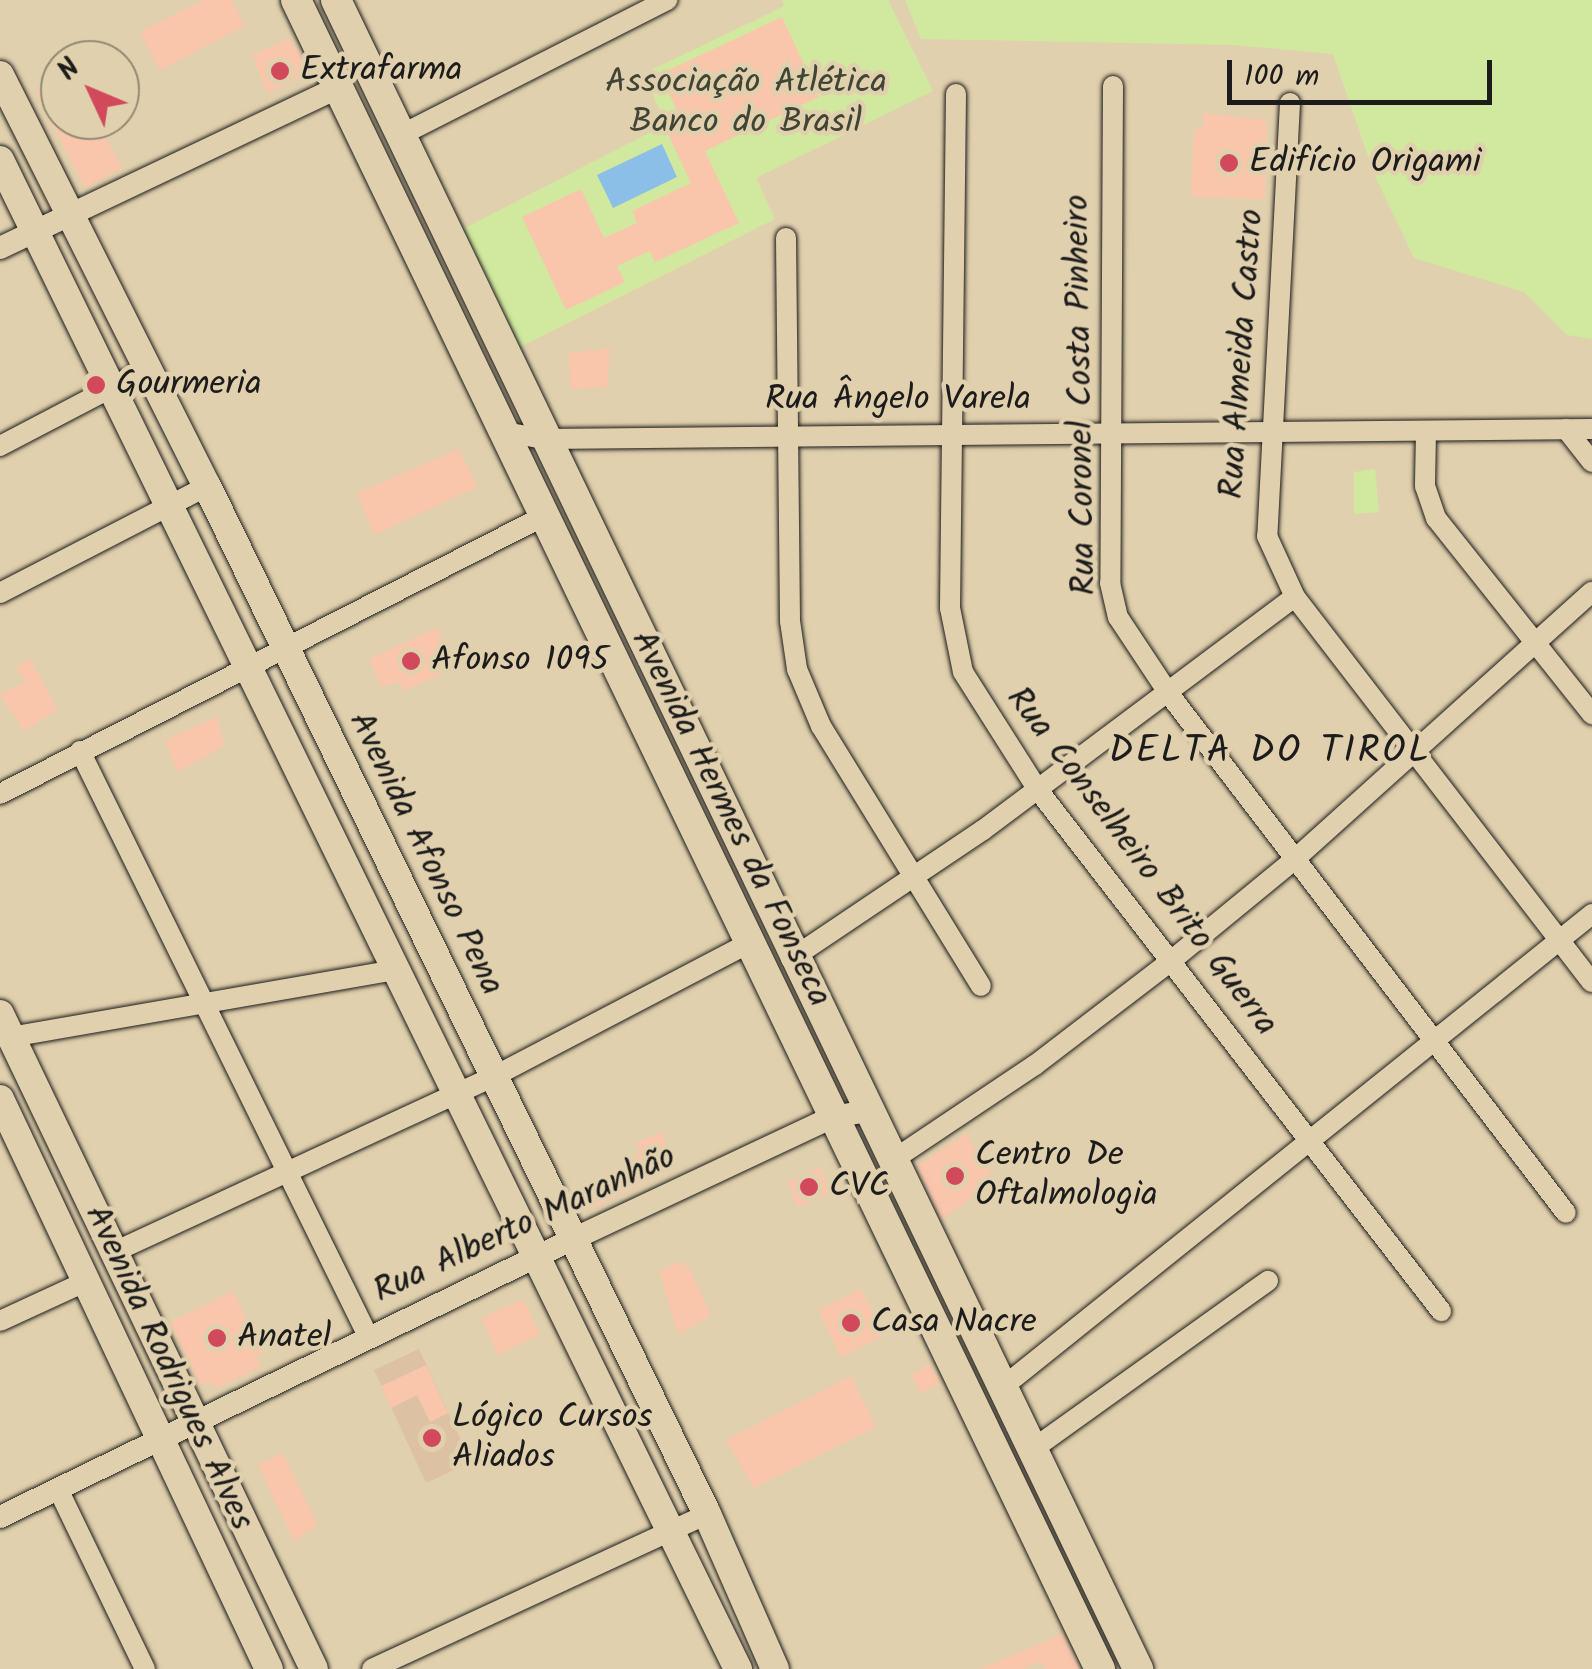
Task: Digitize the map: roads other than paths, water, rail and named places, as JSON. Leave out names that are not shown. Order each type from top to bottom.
[{"type":"main road","name":"Avenida Hermes da Fonseca","points":[[296,0],[747,944],[1100,1669]]},
{"type":"main road","name":"Avenida Hermes da Fonseca","points":[[344,3],[399,136],[792,959],[1004,1386],[1138,1669]]},
{"type":"main road","name":"Avenida Afonso Pena","points":[[0,75],[207,486],[569,1241],[707,1514],[776,1669]]},
{"type":"main road","points":[[0,160],[738,1669]]},
{"type":"main road","name":"Avenida Rodrigues Alves","points":[[6,1025],[14,1070],[112,1247],[314,1669]]},
{"type":"main road","name":"Avenida Rodrigues Alves","points":[[0,1099],[76,1277],[110,1334],[268,1669]]},
{"type":"main road","points":[[76,1277],[88,1239],[112,1247]]},
{"type":"main road","points":[[110,1334],[129,1335],[144,1312]]},
{"type":"street","points":[[399,136],[636,7],[667,0]]},
{"type":"street","name":"Rua Coronel Costa Pinheiro","points":[[1113,86],[1112,601],[1169,694],[1566,1213]]},
{"type":"street","points":[[0,248],[337,88]]},
{"type":"street","name":"Rua Conselheiro Brito Guerra","points":[[956,94],[957,433],[950,608],[954,642],[978,701],[1038,790],[1441,1311]]},
{"type":"street","name":"Rua Almeida Castro","points":[[1290,103],[1267,536],[1295,597],[1592,982]]},
{"type":"street","points":[[786,238],[790,621],[797,670],[821,726],[981,986]]},
{"type":"street","points":[[0,446],[148,368]]},
{"type":"street","points":[[1566,428],[1592,462]]},
{"type":"street","name":"Rua Ângelo Varela","points":[[504,432],[545,438],[790,432],[1592,429]]},
{"type":"street","points":[[1426,432],[1425,486],[1436,518],[1592,714]]},
{"type":"street","points":[[0,593],[207,486]]},
{"type":"street","points":[[0,794],[544,516]]},
{"type":"street","points":[[890,1162],[1035,1065],[1172,961],[1294,860],[1592,592]]},
{"type":"street","points":[[792,959],[1038,790],[1295,597]]},
{"type":"street","points":[[80,751],[209,1003],[368,1338]]},
{"type":"street","points":[[1004,1386],[1312,1145],[1592,914]]},
{"type":"street","points":[[112,1247],[288,1174],[491,1078],[747,944]]},
{"type":"street","points":[[6,1025],[209,1003],[394,970]]},
{"type":"street","name":"Rua Alberto Maranhão","points":[[0,1517],[833,1117],[866,1111]]},
{"type":"street","points":[[0,1321],[76,1277]]},
{"type":"street","points":[[1032,1449],[1268,1280]]},
{"type":"street","points":[[58,1489],[146,1669]]},
{"type":"street","points":[[372,1669],[707,1514]]},
{"type":"water","points":[[662,144],[677,177],[613,208],[597,175]]},
{"type":"place","name":"Extrafarma","points":[[280,71]]},
{"type":"place","name":"Edifício Origami","points":[[1229,163]]},
{"type":"place","name":"Gourmeria","points":[[96,385]]},
{"type":"place","name":"Afonso 1095","points":[[411,661]]},
{"type":"place","name":"Centro De Oftalmologia","points":[[955,1176]]},
{"type":"place","name":"CVC","points":[[809,1187]]},
{"type":"place","name":"Casa Nacre","points":[[851,1323]]},
{"type":"place","name":"Anatel","points":[[217,1338]]},
{"type":"place","name":"Lógico Cursos Aliados","points":[[432,1438]]},
{"type":"district","name":"DELTA DO TIROL","points":[[1270,753]]},
{"type":"park label","name":"Associação Atlética Banco do Brasil","points":[[746,103]]}]
